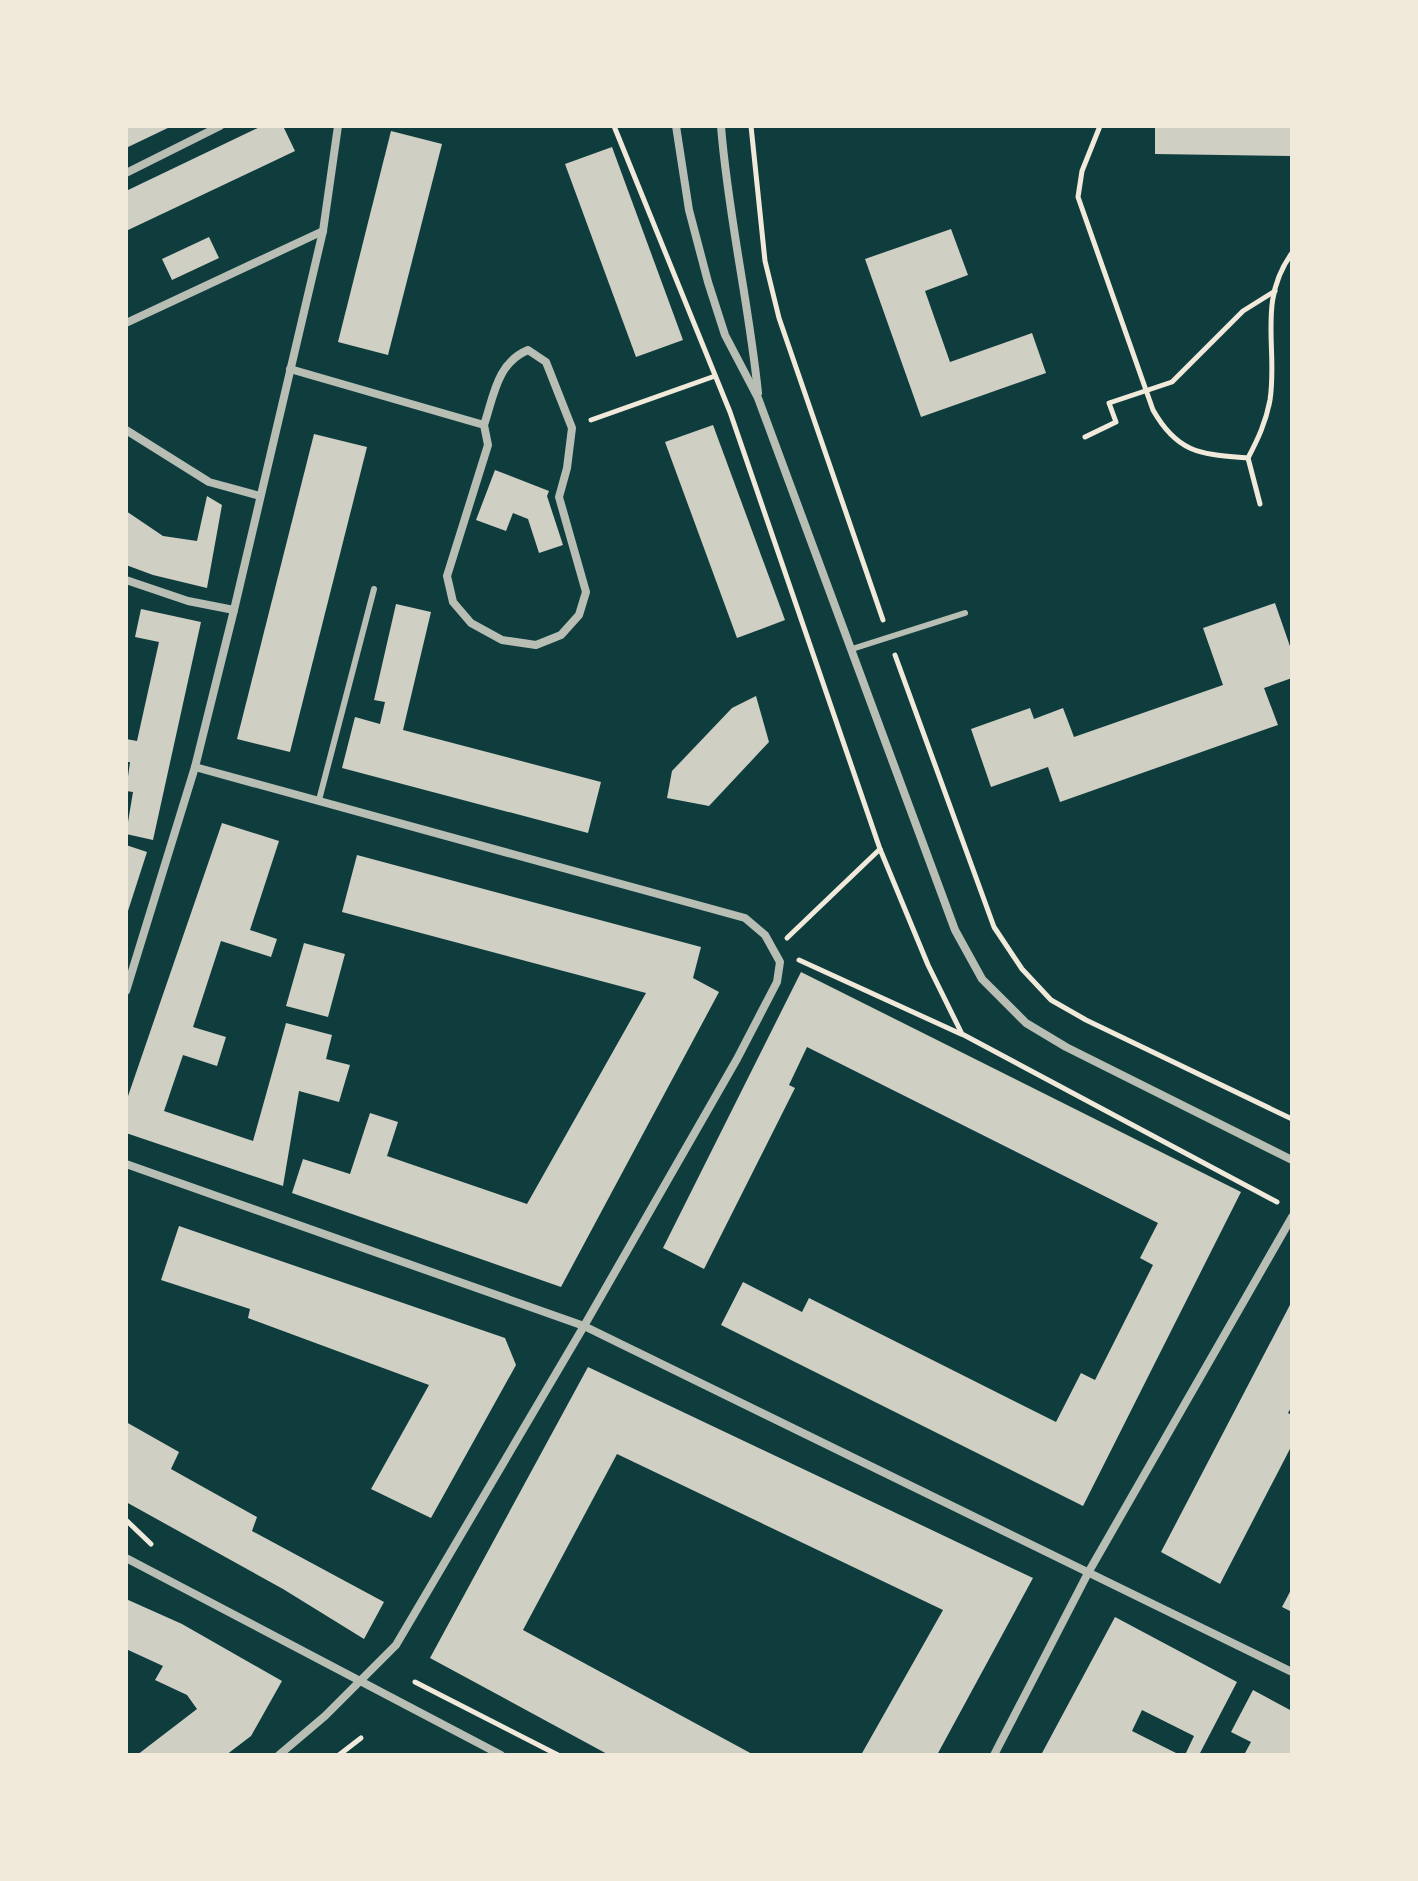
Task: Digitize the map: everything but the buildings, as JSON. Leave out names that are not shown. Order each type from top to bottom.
[{"type":"street","points":[[126,173],[220,126]]},
{"type":"street","points":[[126,991],[195,767],[234,610],[323,231],[338,126]]},
{"type":"street","points":[[676,126],[689,210],[725,335],[758,398],[955,930],[982,979],[1026,1023],[1066,1047],[1292,1160]]},
{"type":"street","points":[[721,126],[726,183],[752,328],[758,398]]},
{"type":"street","points":[[126,323],[323,231]]},
{"type":"street","points":[[528,350],[546,362],[572,428],[567,468],[559,497],[586,592],[579,615],[561,635],[536,645],[502,640],[471,623],[453,602],[447,576],[488,445],[484,425],[501,373],[512,357],[528,350]]},
{"type":"street","points":[[290,369],[484,425]]},
{"type":"street","points":[[126,430],[209,482],[260,496]]},
{"type":"street","points":[[126,580],[188,601],[234,610]]},
{"type":"street","points":[[195,767],[745,918],[765,935],[776,949],[780,962],[777,982],[737,1059],[396,1645],[362,1681],[279,1755]]},
{"type":"street","points":[[126,1164],[584,1326],[1292,1672]]},
{"type":"street","points":[[994,1755],[1088,1573],[1292,1217]]},
{"type":"street","points":[[126,1558],[501,1755]]},
{"type":"lane","points":[[319,800],[374,589]]},
{"type":"lane","points":[[852,649],[965,613]]},
{"type":"path","points":[[751,126],[765,261],[779,318],[889,638],[994,927],[1022,969],[1051,1000],[1086,1020],[1292,1119]]},
{"type":"path","points":[[1100,126],[1082,171],[1078,197],[1145,391],[1163,428],[1176,442],[1204,454],[1248,458]]},
{"type":"path","points":[[1260,504],[1248,458],[1263,430],[1271,397],[1269,317],[1283,266],[1292,253]]},
{"type":"path","points":[[1085,437],[1116,422],[1109,403],[1172,382],[1243,311],[1276,291]]},
{"type":"path","points":[[572,428],[715,376]]},
{"type":"path","points":[[880,849],[776,949],[962,1034]]},
{"type":"path","points":[[339,1755],[361,1738]]}]
